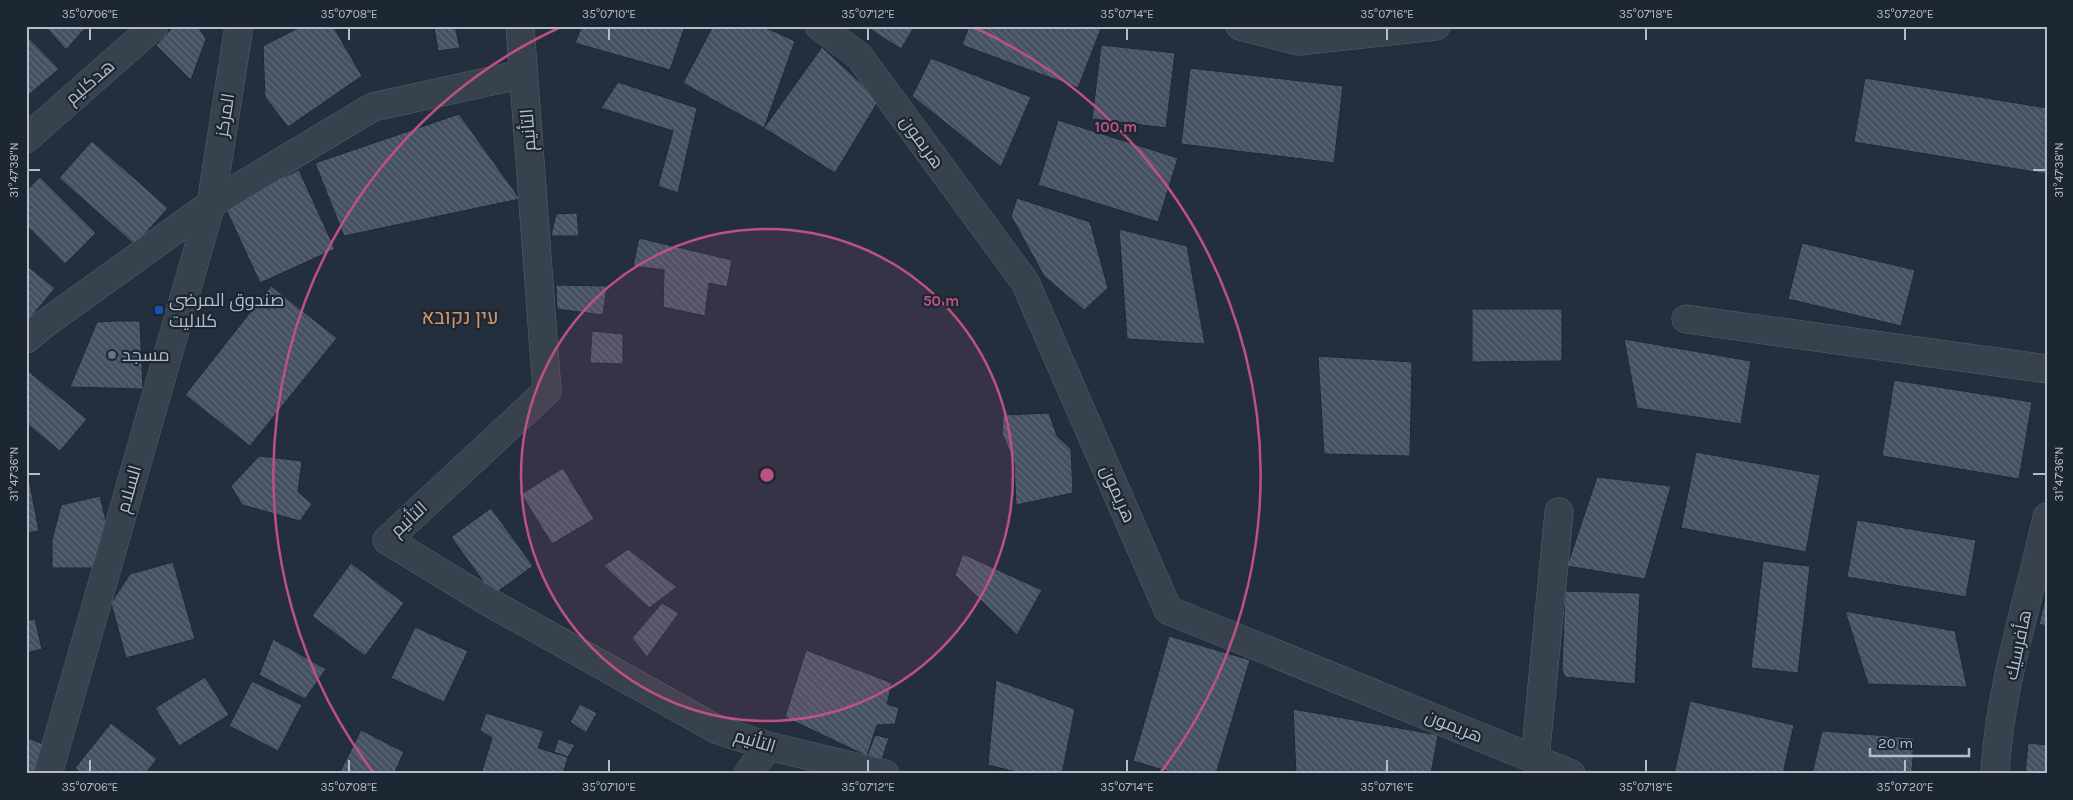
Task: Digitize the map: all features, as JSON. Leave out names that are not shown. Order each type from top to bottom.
[{"type":"street","name":"هدكليم","points":[[26,139],[154,26]]},
{"type":"street","name":"المركز","points":[[211,204],[239,26]]},
{"type":"street","name":"التأنيم","points":[[520,26],[547,391],[387,540],[486,600],[718,730],[768,746],[885,774]]},
{"type":"street","name":"هريمون","points":[[819,26],[859,56],[1025,282],[1168,610],[1571,774]]},
{"type":"street","points":[[1240,26],[1298,42],[1436,26]]},
{"type":"street","points":[[26,339],[211,204],[373,107],[523,74]]},
{"type":"street","name":"السلام","points":[[48,774],[211,204]]},
{"type":"street","points":[[1686,318],[2047,368]]},
{"type":"street","points":[[1535,759],[1559,512]]},
{"type":"street","name":"هأفرسيك","points":[[1995,774],[1997,744],[2022,619],[2047,516]]},
{"type":"street","points":[[748,774],[768,746]]},
{"type":"building","points":[[45,26],[87,26],[66,50]]},
{"type":"building","points":[[174,26],[198,26],[206,39],[191,80],[156,45]]},
{"type":"building","points":[[302,26],[333,26],[362,76],[288,127],[265,97],[263,46]]},
{"type":"building","points":[[434,26],[455,26],[460,48],[438,51]]},
{"type":"building","points":[[582,26],[685,26],[670,70],[575,43]]},
{"type":"building","points":[[713,26],[762,26],[795,41],[764,128],[683,83]]},
{"type":"building","points":[[865,26],[915,26],[901,49]]},
{"type":"building","points":[[969,26],[1102,26],[1078,88],[962,45]]},
{"type":"building","points":[[26,35],[59,69],[26,97]]},
{"type":"building","points":[[1101,45],[1175,53],[1166,128],[1092,119]]},
{"type":"building","points":[[822,47],[879,100],[835,173],[764,128]]},
{"type":"building","points":[[931,58],[1031,97],[1001,167],[912,96]]},
{"type":"building","points":[[1190,68],[1343,86],[1334,163],[1181,144]]},
{"type":"building","points":[[1865,78],[2047,108],[2047,174],[1854,142]]},
{"type":"building","points":[[618,82],[697,108],[678,193],[658,186],[673,131],[601,108]]},
{"type":"building","points":[[459,114],[520,199],[344,236],[315,163]]},
{"type":"building","points":[[1058,120],[1178,158],[1158,222],[1038,185]]},
{"type":"building","points":[[92,141],[168,208],[135,245],[59,178]]},
{"type":"building","points":[[299,170],[335,249],[260,283],[224,205]]},
{"type":"building","points":[[40,177],[96,233],[65,264],[26,225],[26,191]]},
{"type":"building","points":[[1017,198],[1090,222],[1108,288],[1084,310],[1044,276],[1011,216]]},
{"type":"building","points":[[577,213],[579,236],[551,236],[556,214]]},
{"type":"building","points":[[1119,229],[1187,246],[1205,344],[1127,339]]},
{"type":"building","points":[[639,238],[732,260],[727,287],[709,283],[705,316],[663,307],[664,270],[633,266]]},
{"type":"building","points":[[1802,243],[1915,270],[1901,326],[1788,299]]},
{"type":"building","points":[[26,265],[55,288],[26,323]]},
{"type":"building","points":[[556,285],[607,286],[603,315],[557,309]]},
{"type":"building","points":[[271,286],[337,338],[250,446],[185,395]]},
{"type":"building","points":[[1472,309],[1562,309],[1562,361],[1472,362]]},
{"type":"building","name":"مسجد","points":[[140,321],[143,389],[70,387],[97,322]]},
{"type":"building","points":[[592,331],[623,334],[623,364],[590,363]]},
{"type":"building","points":[[1624,339],[1751,361],[1741,424],[1637,408]]},
{"type":"building","points":[[1318,356],[1412,362],[1410,456],[1324,454]]},
{"type":"building","points":[[27,370],[87,419],[60,451],[26,423]]},
{"type":"building","points":[[1894,380],[2032,402],[2019,479],[1882,456]]},
{"type":"building","points":[[1049,413],[1057,436],[1071,449],[1073,493],[1016,505],[1014,462],[1002,433],[1003,415]]},
{"type":"building","points":[[1696,452],[1820,475],[1806,552],[1681,528]]},
{"type":"building","points":[[259,456],[302,461],[298,492],[312,504],[300,521],[242,505],[231,486]]},
{"type":"building","points":[[563,468],[594,519],[552,544],[521,494]]},
{"type":"building","points":[[26,474],[28,474],[39,531],[26,533]]},
{"type":"building","points":[[1597,477],[1671,486],[1645,579],[1567,566]]},
{"type":"building","points":[[100,496],[107,525],[93,568],[52,568],[52,540],[61,505]]},
{"type":"building","points":[[491,508],[533,566],[493,595],[451,537]]},
{"type":"building","points":[[1857,520],[1976,540],[1966,597],[1847,577]]},
{"type":"building","points":[[628,549],[677,587],[649,608],[604,566]]},
{"type":"building","points":[[963,554],[1042,590],[1017,635],[955,575]]},
{"type":"building","points":[[1763,561],[1810,566],[1798,673],[1751,668]]},
{"type":"building","points":[[173,562],[195,639],[126,658],[111,603],[130,574]]},
{"type":"building","points":[[351,563],[404,603],[365,656],[312,616]]},
{"type":"building","points":[[1565,591],[1640,593],[1635,684],[1565,677],[1562,669]]},
{"type":"building","points":[[2047,592],[2047,626],[2039,624]]},
{"type":"building","points":[[662,603],[679,613],[647,657],[632,638]]},
{"type":"building","points":[[1845,611],[1955,631],[1967,687],[1868,684]]},
{"type":"building","points":[[35,619],[42,649],[26,653],[26,621]]},
{"type":"building","points":[[415,627],[468,651],[444,702],[391,678]]},
{"type":"building","points":[[1169,636],[1250,660],[1216,774],[1177,774],[1133,761]]},
{"type":"building","points":[[273,639],[326,669],[305,699],[259,675]]},
{"type":"building","points":[[806,650],[892,683],[887,704],[899,708],[895,724],[877,725],[867,756],[785,717]]},
{"type":"building","points":[[205,677],[229,715],[179,746],[155,708]]},
{"type":"building","points":[[996,680],[1075,709],[1062,774],[1024,774],[988,765]]},
{"type":"building","points":[[252,681],[302,705],[278,751],[229,726]]},
{"type":"building","points":[[1690,701],[1794,725],[1783,774],[1674,774]]},
{"type":"building","points":[[580,704],[597,713],[586,733],[570,722]]},
{"type":"building","points":[[1293,709],[1438,735],[1431,774],[1296,774]]},
{"type":"building","points":[[486,713],[544,731],[538,748],[568,757],[563,774],[481,774],[492,738],[480,730]]},
{"type":"building","points":[[111,723],[157,759],[145,774],[82,774],[75,768]]},
{"type":"building","points":[[361,730],[404,752],[394,774],[339,774]]},
{"type":"building","points":[[1822,731],[1914,738],[1912,774],[1812,774]]},
{"type":"building","points":[[875,735],[889,738],[878,772],[867,756]]},
{"type":"building","points":[[26,737],[47,746],[35,774],[26,772]]},
{"type":"building","points":[[558,739],[575,745],[568,757],[554,752]]},
{"type":"building","points":[[2028,743],[2047,745],[2047,774],[2025,774]]},
{"type":"place","name":"صندوق المرضى كلاليت","points":[[159,310]]},
{"type":"place","name":"مسجد","points":[[112,355]]},
{"type":"district","name":"עין נקובא","points":[[460,317]]}]
